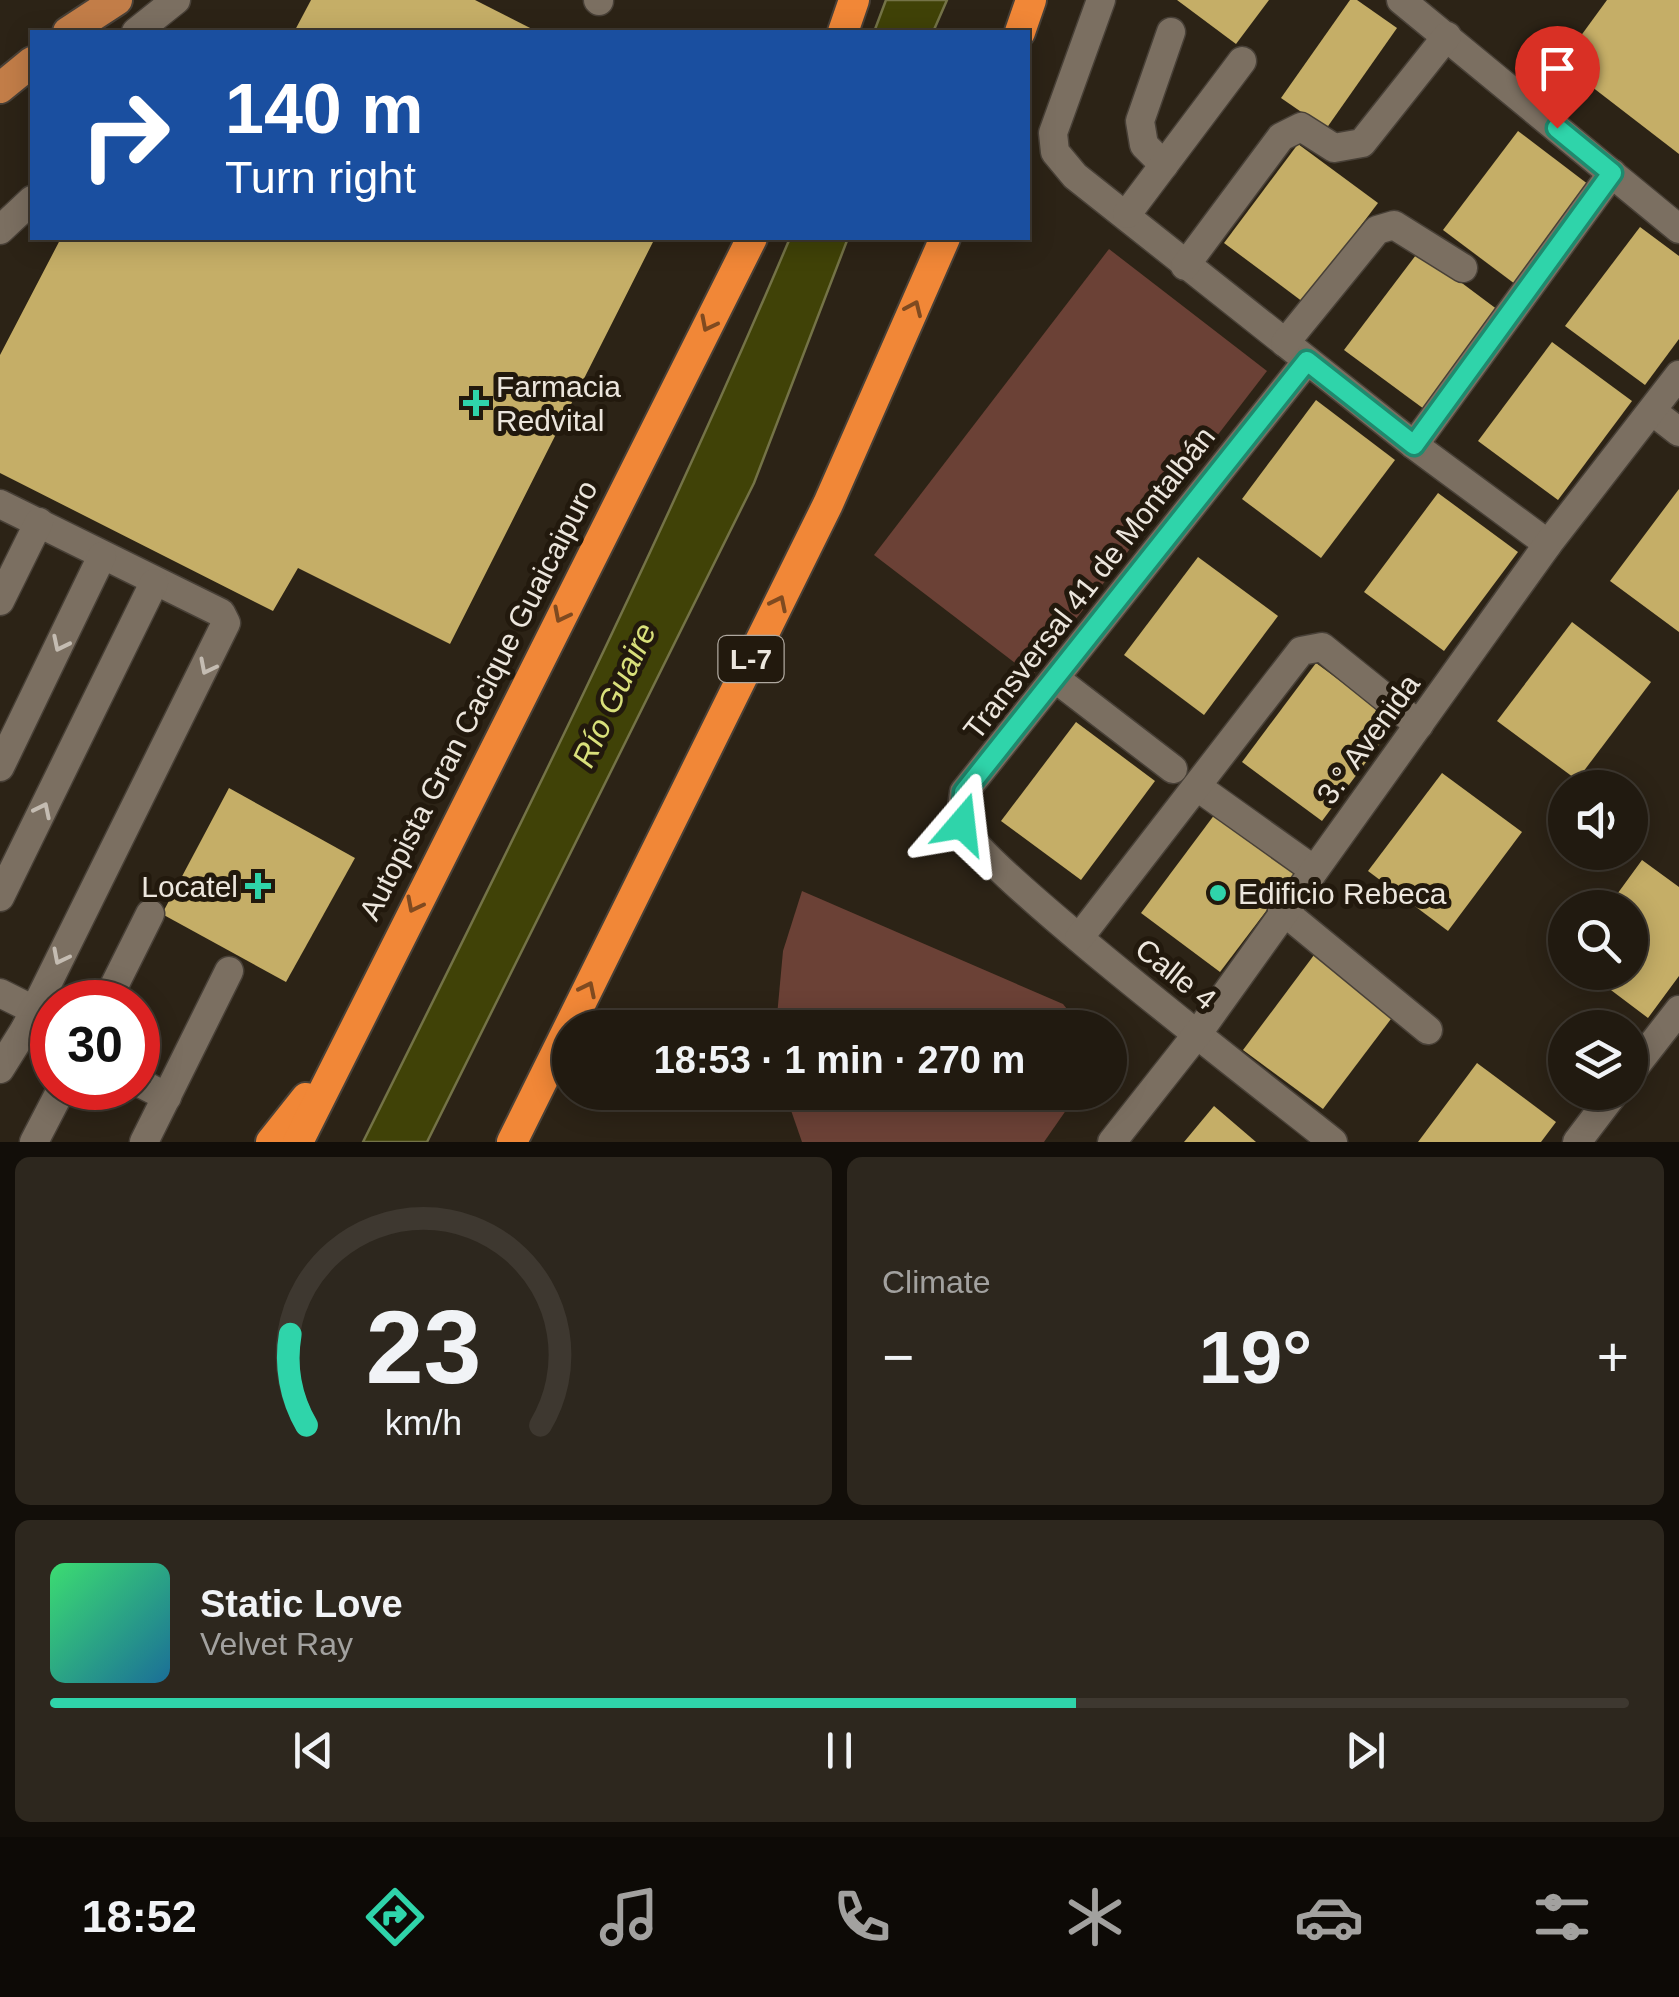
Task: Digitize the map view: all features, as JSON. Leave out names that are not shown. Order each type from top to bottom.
[{"type":"highway","points":[[844,30],[854,0]]},
{"type":"highway","points":[[1021,30],[1031,0]]},
{"type":"highway","name":"Autopista Gran Cacique Guaicaipuro","points":[[298,1142],[751,240]]},
{"type":"highway","name":"L-7","points":[[516,1142],[828,504],[944,240]]},
{"type":"highway","points":[[271,1142],[337,1061]]},
{"type":"main road","points":[[71,30],[117,0]]},
{"type":"main road","points":[[0,88],[30,64]]},
{"type":"street","points":[[138,30],[176,0]]},
{"type":"street","points":[[1101,0],[1053,133],[1056,152],[1075,176],[1414,445],[1548,544]]},
{"type":"street","points":[[1401,0],[1679,229]]},
{"type":"street","points":[[1164,166],[1144,145],[1140,121],[1172,32]]},
{"type":"street","points":[[1185,266],[1281,137],[1301,128],[1334,148],[1362,143],[1447,36]]},
{"type":"street","points":[[1127,214],[1242,61]]},
{"type":"street","points":[[1414,445],[1612,173]]},
{"type":"street","points":[[0,215],[30,200]]},
{"type":"street","points":[[0,230],[30,201]]},
{"type":"street","name":"Transversal 41 de Montalbán","points":[[982,853],[962,824],[964,792],[1056,679],[1296,352],[1377,230],[1394,224],[1463,268]]},
{"type":"street","name":"3.° Avenida","points":[[1112,1142],[1198,1033],[1282,910],[1548,544],[1679,375]]},
{"type":"street","points":[[1652,411],[1679,432]]},
{"type":"street","points":[[0,504],[221,614],[226,623],[29,1019],[0,1069]]},
{"type":"street","points":[[0,601],[39,522]]},
{"type":"street","points":[[0,766],[102,556]]},
{"type":"street","points":[[0,897],[154,583]]},
{"type":"street","points":[[1079,938],[1199,788],[1301,651],[1311,646],[1322,647],[1418,725]]},
{"type":"street","points":[[1056,679],[1173,769]]},
{"type":"street","points":[[1199,788],[1314,870]]},
{"type":"street","name":"Calle 4","points":[[982,853],[1079,938],[1333,1142]]},
{"type":"street","points":[[1282,910],[1428,1030]]},
{"type":"street","points":[[117,980],[150,914]]},
{"type":"street","points":[[144,1142],[228,971]]},
{"type":"street","points":[[0,993],[29,1019]]},
{"type":"street","points":[[1648,1050],[1679,1010]]},
{"type":"street","points":[[160,1093],[167,1097]]},
{"type":"street","points":[[34,1142],[51,1110]]},
{"type":"street","points":[[1577,1142],[1601,1110]]},
{"type":"shaded area","points":[[1109,249],[1267,371],[1032,676],[874,555]]},
{"type":"shaded area","points":[[802,891],[1063,1004],[1068,1010],[778,1010],[783,951]]},
{"type":"shaded area","points":[[791,1110],[1066,1110],[1044,1142],[802,1142]]},
{"type":"water","points":[[886,0],[947,0],[934,30],[875,30]]},
{"type":"water","name":"Río Guaire","points":[[789,240],[847,240],[754,483],[427,1142],[363,1142],[637,580]]},
{"type":"building","points":[[311,0],[475,0],[534,30],[295,30]]},
{"type":"building","points":[[1177,0],[1269,0],[1236,44]]},
{"type":"building","points":[[1350,0],[1357,0],[1397,28],[1326,129],[1281,98]]},
{"type":"building","points":[[1607,0],[1679,0],[1679,154],[1561,63]]},
{"type":"building","points":[[1518,131],[1597,191],[1523,290],[1443,230]]},
{"type":"building","points":[[1298,144],[1378,203],[1303,302],[1224,243]]},
{"type":"building","points":[[1640,227],[1679,256],[1679,339],[1645,385],[1565,326]]},
{"type":"building","points":[[60,240],[654,240],[450,644],[298,568],[273,611],[0,473],[0,355]]},
{"type":"building","points":[[1419,251],[1498,310],[1424,409],[1344,350]]},
{"type":"building","points":[[1552,342],[1632,401],[1558,500],[1478,441]]},
{"type":"building","points":[[1316,400],[1395,460],[1321,558],[1242,499]]},
{"type":"building","points":[[1679,489],[1679,632],[1610,581]]},
{"type":"building","points":[[1438,493],[1518,552],[1444,651],[1364,592]]},
{"type":"building","points":[[1198,557],[1278,616],[1204,715],[1124,655]]},
{"type":"building","points":[[1572,622],[1651,682],[1585,770],[1563,770],[1497,721]]},
{"type":"building","points":[[1316,663],[1396,722],[1322,821],[1242,762]]},
{"type":"building","points":[[1076,722],[1155,781],[1081,880],[1001,821]]},
{"type":"building","points":[[1442,773],[1522,832],[1448,931],[1368,871]]},
{"type":"building","name":"Locatel","points":[[229,788],[355,858],[286,982],[162,914]]},
{"type":"building","name":"Edificio Rebeca","points":[[1215,814],[1295,873],[1220,972],[1141,913]]},
{"type":"building","points":[[1648,864],[1679,887],[1679,976],[1648,1018],[1648,1010],[1637,1010],[1611,990],[1648,990],[1648,890],[1620,890],[1635,870],[1648,870]]},
{"type":"building","points":[[1317,951],[1397,1011],[1323,1109],[1243,1050]]},
{"type":"building","points":[[1477,1063],[1556,1122],[1541,1142],[1418,1142]]},
{"type":"building","points":[[1214,1106],[1256,1142],[1184,1142]]},
{"type":"place","name":"Farmacia Redvital","points":[[476,403]]},
{"type":"place","name":"Locatel","points":[[258,886]]},
{"type":"place","name":"Edificio Rebeca","points":[[1218,893]]},
{"type":"route","points":[[962,824],[964,792],[1307,361],[1414,445],[1612,173],[1557,128]]}]
